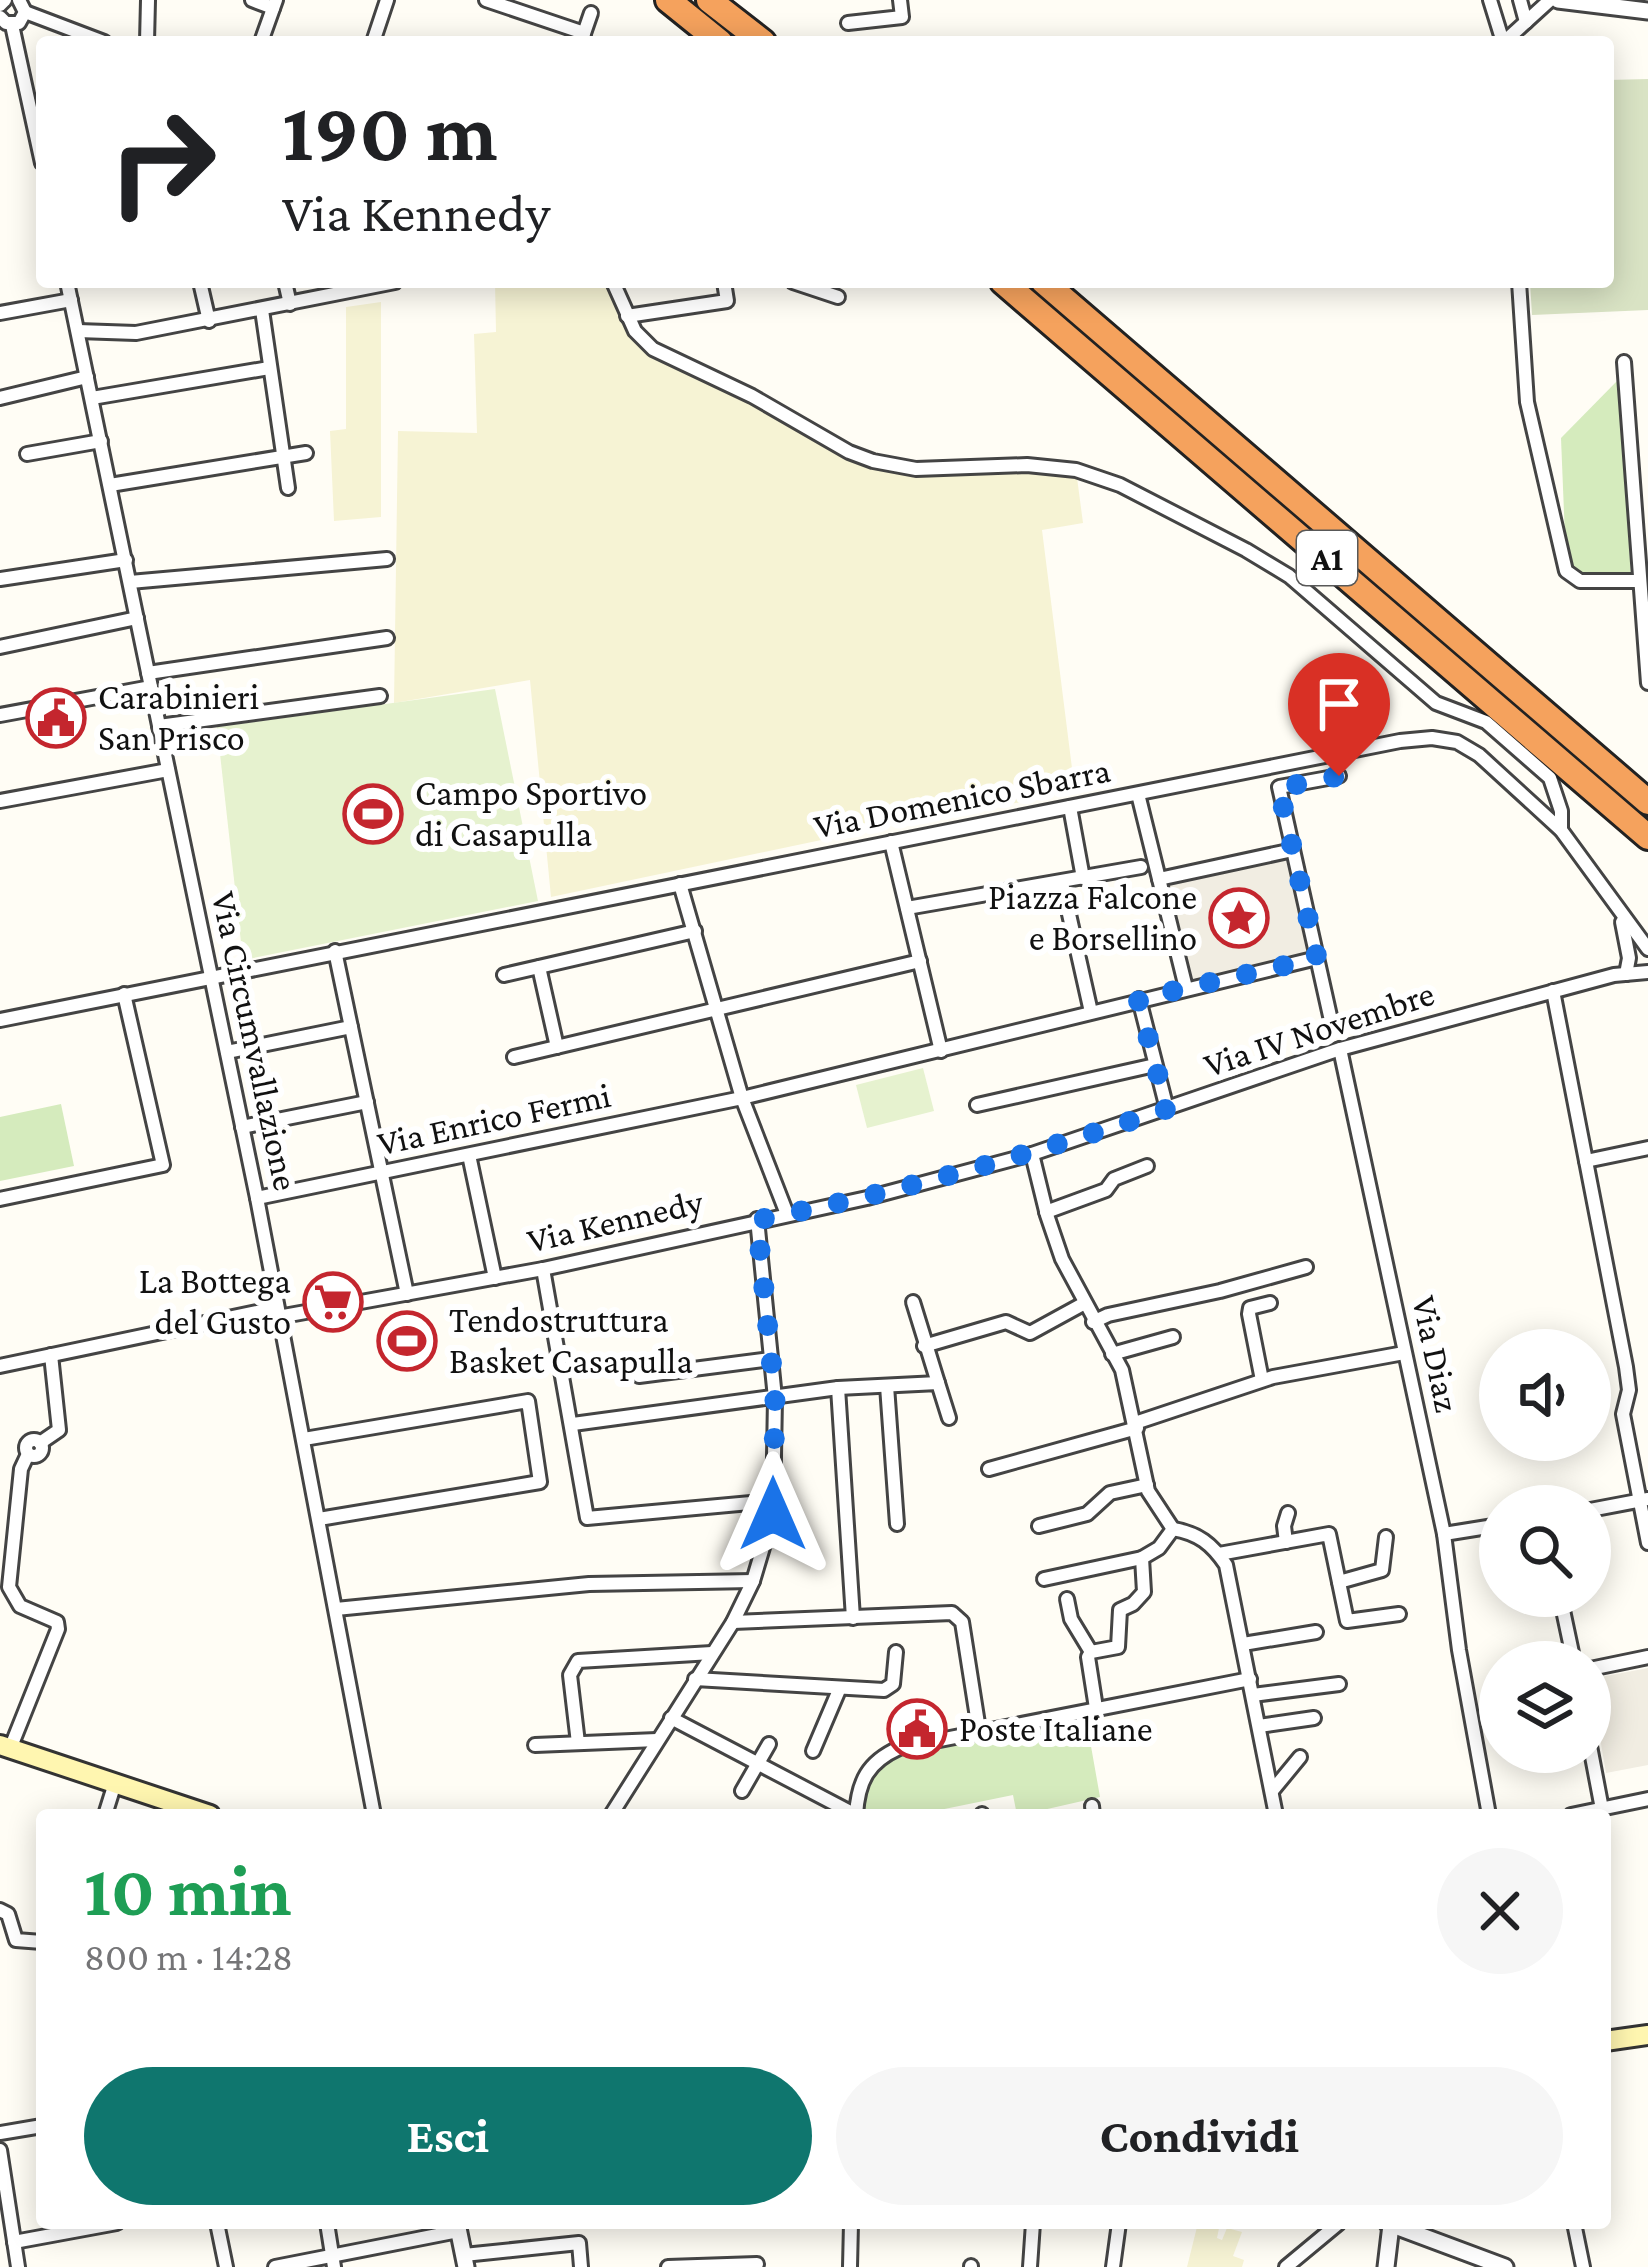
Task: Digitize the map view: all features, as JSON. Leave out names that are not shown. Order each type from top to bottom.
[{"type":"highway","points":[[668,0],[713,36]]},
{"type":"highway","points":[[709,0],[755,36]]},
{"type":"highway","name":"A1","points":[[1010,288],[1648,837]]},
{"type":"highway","name":"A1","points":[[1051,288],[1648,802]]},
{"type":"main road","points":[[5,1747],[192,1809]]},
{"type":"main road","points":[[1611,2040],[1648,2035]]},
{"type":"street","points":[[147,36],[148,0]]},
{"type":"street","points":[[252,0],[274,4],[263,36]]},
{"type":"street","points":[[375,36],[387,0]]},
{"type":"street","points":[[486,0],[577,36]]},
{"type":"street","points":[[848,23],[902,17],[900,0]]},
{"type":"street","points":[[1490,0],[1502,36]]},
{"type":"street","points":[[1498,22],[1506,0]]},
{"type":"street","points":[[1520,0],[1526,22]]},
{"type":"street","points":[[1511,36],[1554,0],[1648,11]]},
{"type":"street","points":[[36,139],[6,21],[23,18],[22,6],[90,36]]},
{"type":"street","points":[[583,36],[591,13]]},
{"type":"street","name":"Via Circumvallazione","points":[[69,288],[257,1198],[373,1809]]},
{"type":"street","points":[[201,288],[209,320]]},
{"type":"street","points":[[286,288],[290,304]]},
{"type":"street","points":[[78,331],[136,333],[360,288]]},
{"type":"street","points":[[615,288],[635,331],[653,349],[824,440],[896,467],[1076,470],[1120,485],[1246,550],[1289,576],[1436,703],[1486,722],[1550,778],[1561,811],[1561,830]]},
{"type":"street","points":[[627,316],[727,301],[725,288]]},
{"type":"street","points":[[811,288],[838,297]]},
{"type":"street","points":[[1519,288],[1527,402],[1562,562],[1572,578],[1580,581],[1637,581]]},
{"type":"street","points":[[0,313],[71,300]]},
{"type":"street","points":[[262,310],[288,488]]},
{"type":"street","points":[[1624,362],[1648,682]]},
{"type":"street","points":[[92,398],[268,368]]},
{"type":"street","points":[[0,398],[88,377]]},
{"type":"street","points":[[27,454],[101,441]]},
{"type":"street","points":[[110,485],[306,453]]},
{"type":"street","points":[[130,581],[387,559]]},
{"type":"street","points":[[0,579],[125,560]]},
{"type":"street","points":[[0,647],[137,618]]},
{"type":"street","points":[[0,715],[150,680],[387,638]]},
{"type":"street","points":[[159,726],[380,696]]},
{"type":"street","name":"Via Domenico Sbarra","points":[[0,1020],[1432,738],[1456,742],[1479,754],[1561,830],[1644,945],[1648,969]]},
{"type":"street","points":[[0,801],[168,770]]},
{"type":"street","points":[[1332,1025],[1279,788],[1339,776]]},
{"type":"street","points":[[1138,794],[1186,988],[1317,958]]},
{"type":"street","points":[[1070,807],[1083,878]]},
{"type":"street","points":[[891,842],[941,1051]]},
{"type":"street","points":[[1159,879],[1293,850]]},
{"type":"street","points":[[907,908],[1141,867]]},
{"type":"street","points":[[1062,883],[1090,1012]]},
{"type":"street","points":[[680,884],[742,1098],[788,1214]]},
{"type":"street","points":[[1620,913],[1628,946],[1626,974]]},
{"type":"street","points":[[504,975],[695,932]]},
{"type":"street","points":[[335,951],[407,1294]]},
{"type":"street","points":[[514,1057],[920,961]]},
{"type":"street","points":[[539,968],[557,1047]]},
{"type":"street","name":"Via IV Novembre","points":[[1033,1154],[1340,1049],[1648,969]]},
{"type":"street","name":"Via Enrico Fermi","points":[[257,1198],[742,1098],[1186,988]]},
{"type":"street","points":[[1553,991],[1629,1390],[1623,1414],[1648,1543]]},
{"type":"street","points":[[0,1198],[163,1165],[124,994]]},
{"type":"street","points":[[1138,999],[1167,1109]]},
{"type":"street","points":[[227,1052],[351,1027]]},
{"type":"street","name":"Via Diaz","points":[[1340,1049],[1444,1534],[1488,1809]]},
{"type":"street","points":[[977,1105],[1155,1065]]},
{"type":"street","points":[[242,1127],[367,1102]]},
{"type":"street","points":[[1586,1161],[1648,1148]]},
{"type":"street","points":[[1033,1154],[1046,1212],[1083,1304],[1122,1370],[1148,1485],[1173,1529]]},
{"type":"street","name":"Via Kennedy","points":[[0,1366],[277,1312],[544,1269],[867,1198],[1033,1154]]},
{"type":"street","points":[[470,1155],[495,1278]]},
{"type":"street","points":[[1046,1212],[1106,1190],[1114,1179],[1147,1166]]},
{"type":"street","points":[[615,1809],[733,1622],[753,1581],[773,1514],[775,1398],[757,1220]]},
{"type":"street","points":[[1094,1322],[1306,1267]]},
{"type":"street","points":[[544,1269],[586,1518],[772,1501]]},
{"type":"street","points":[[914,1302],[949,1418]]},
{"type":"street","points":[[1262,1380],[1249,1314],[1250,1308],[1270,1303]]},
{"type":"street","points":[[924,1346],[1006,1322],[1030,1333],[1083,1304]]},
{"type":"street","points":[[1112,1354],[1174,1337]]},
{"type":"street","points":[[989,1469],[1136,1425],[1262,1380],[1404,1353]]},
{"type":"street","points":[[5,1747],[58,1625],[20,1606],[9,1587],[29,1441],[40,1443],[59,1430],[51,1354]]},
{"type":"street","points":[[639,1376],[771,1359]]},
{"type":"street","points":[[573,1424],[838,1388],[938,1383]]},
{"type":"street","points":[[886,1386],[897,1524]]},
{"type":"street","points":[[1629,1390],[1648,1387]]},
{"type":"street","points":[[838,1388],[853,1618]]},
{"type":"street","points":[[304,1438],[528,1401],[539,1482],[319,1519]]},
{"type":"street","points":[[1039,1526],[1087,1514],[1109,1493],[1148,1485]]},
{"type":"street","points":[[1611,1506],[1643,1500]]},
{"type":"street","points":[[1286,1541],[1288,1513]]},
{"type":"street","points":[[1173,1529],[1192,1532],[1226,1565],[1275,1809]]},
{"type":"street","points":[[1044,1579],[1142,1558],[1166,1542],[1173,1529]]},
{"type":"street","points":[[1444,1534],[1479,1529]]},
{"type":"street","points":[[1219,1554],[1329,1534],[1347,1621],[1399,1614]]},
{"type":"street","points":[[1339,1582],[1382,1570],[1386,1537]]},
{"type":"street","points":[[1096,1708],[1088,1657],[1091,1652],[1118,1647],[1120,1610],[1144,1592],[1142,1558]]},
{"type":"street","points":[[336,1609],[589,1584],[753,1581]]},
{"type":"street","points":[[1067,1599],[1071,1619],[1091,1652]]},
{"type":"street","points":[[733,1622],[952,1613],[958,1617],[979,1730]]},
{"type":"street","points":[[1243,1644],[1316,1632]]},
{"type":"street","points":[[695,1679],[884,1690],[893,1684],[896,1652]]},
{"type":"street","points":[[578,1743],[571,1675],[578,1661],[712,1653]]},
{"type":"street","points":[[1611,1665],[1648,1657]]},
{"type":"street","points":[[856,1809],[858,1787],[878,1758],[925,1741],[1250,1678]]},
{"type":"street","points":[[1253,1695],[1339,1684]]},
{"type":"street","points":[[813,1751],[839,1690]]},
{"type":"street","points":[[671,1718],[845,1809]]},
{"type":"street","points":[[1259,1726],[1314,1718]]},
{"type":"street","points":[[535,1744],[657,1740]]},
{"type":"street","points":[[742,1791],[769,1744]]},
{"type":"street","points":[[1272,1791],[1300,1756]]},
{"type":"street","points":[[1595,1773],[1602,1809],[1648,1799]]},
{"type":"street","points":[[108,1809],[115,1784]]},
{"type":"street","points":[[0,1910],[8,1914],[16,1940],[36,1942]]},
{"type":"street","points":[[0,2133],[36,2127]]},
{"type":"street","points":[[0,2150],[18,2267]]},
{"type":"street","points":[[14,2242],[84,2229]]},
{"type":"street","points":[[218,2229],[226,2267]]},
{"type":"street","points":[[327,2229],[333,2261]]},
{"type":"street","points":[[274,2267],[333,2261],[451,2229]]},
{"type":"street","points":[[458,2229],[465,2261],[578,2243],[580,2267]]},
{"type":"street","points":[[850,2267],[851,2229]]},
{"type":"street","points":[[1030,2267],[1033,2229]]},
{"type":"street","points":[[1113,2267],[1118,2229]]},
{"type":"street","points":[[1292,2264],[1332,2229]]},
{"type":"street","points":[[1386,2267],[1389,2229]]},
{"type":"street","points":[[1402,2229],[1505,2267]]},
{"type":"street","points":[[1575,2229],[1583,2267]]},
{"type":"street","points":[[668,2267],[757,2264]]},
{"type":"shaded area","points":[[495,288],[615,288],[643,339],[873,461],[1076,470],[1083,523],[1042,530],[1075,792],[551,897],[530,680],[394,703],[398,431],[477,433],[474,334],[496,332]]},
{"type":"shaded area","points":[[381,302],[381,517],[334,521],[330,431],[346,429],[346,307]]},
{"type":"shaded area","name":"Piazza Falcone e Borsellino","points":[[1293,850],[1317,958],[1186,988],[1159,879]]},
{"type":"shaded area","points":[[1648,1668],[1648,1765],[1611,1772],[1611,1675]]},
{"type":"shaded area","points":[[1196,2229],[1219,2229],[1217,2238],[1222,2240],[1227,2229],[1242,2232],[1233,2256],[1244,2260],[1242,2267],[1187,2267]]},
{"type":"green space","points":[[1648,79],[1648,310],[1532,315],[1530,288],[1614,288],[1614,80]]},
{"type":"green space","points":[[1619,379],[1631,575],[1575,576],[1566,562],[1561,438]]},
{"type":"green space","name":"Campo Sportivo di Casapulla","points":[[495,689],[538,901],[243,960],[217,727]]},
{"type":"green space","points":[[923,1068],[934,1111],[867,1128],[856,1085]]},
{"type":"green space","points":[[61,1104],[74,1166],[0,1181],[0,1117]]},
{"type":"green space","points":[[1086,1718],[1100,1797],[1047,1809],[1016,1809],[1013,1795],[944,1809],[864,1809],[873,1775],[883,1765],[951,1742]]},
{"type":"place","name":"Carabinieri San Prisco","points":[[56,718]]},
{"type":"place","name":"Campo Sportivo di Casapulla","points":[[373,814]]},
{"type":"place","name":"Piazza Falcone e Borsellino","points":[[1239,918]]},
{"type":"place","name":"La Bottega del Gusto","points":[[333,1302]]},
{"type":"place","name":"Tendostruttura Basket Casapulla","points":[[407,1341]]},
{"type":"place","name":"Poste Italiane","points":[[917,1729]]},
{"type":"route","points":[[773,1514],[775,1398],[757,1220],[867,1198],[1033,1154],[1167,1109],[1138,999],[1317,958],[1279,788],[1339,776]]}]
